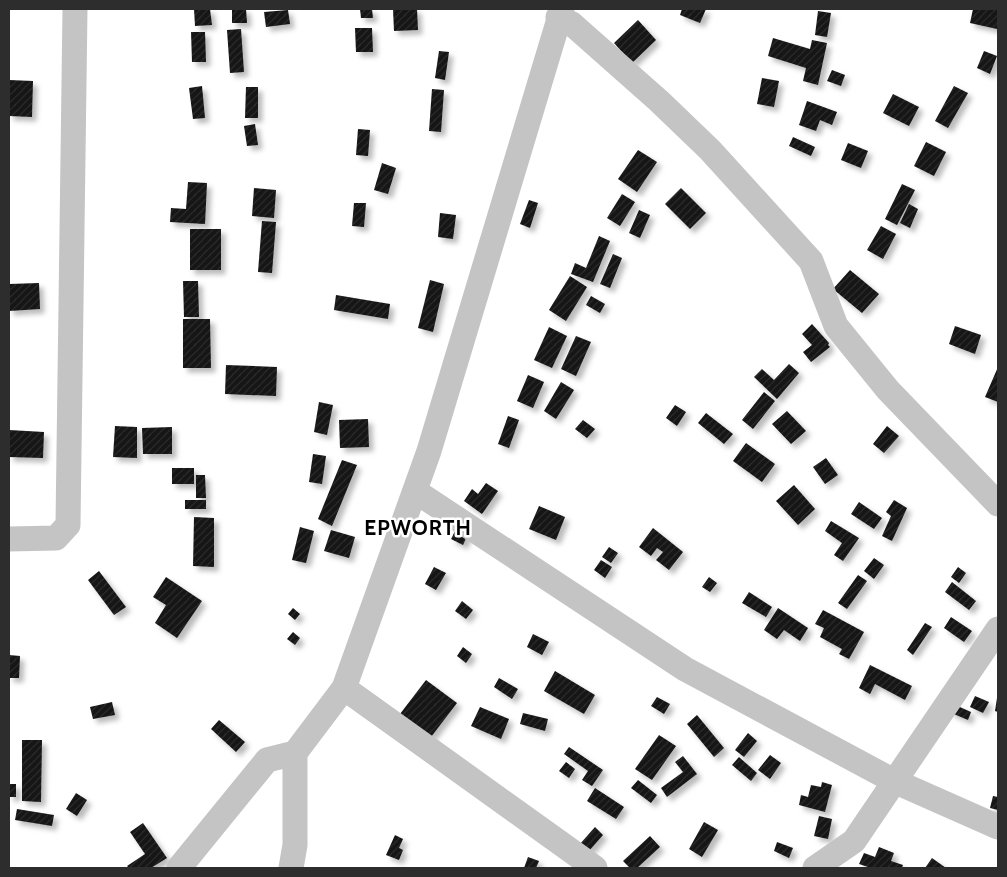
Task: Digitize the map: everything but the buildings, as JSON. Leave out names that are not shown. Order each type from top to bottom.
[{"type":"street","points":[[9,539],[56,538],[68,524],[75,9]]},
{"type":"street","points":[[291,868],[295,845],[295,753],[344,688],[430,451],[560,13],[659,101],[710,150],[811,260],[836,326],[888,390],[998,504]]},
{"type":"street","points":[[415,491],[685,669],[894,781],[998,827]]},
{"type":"street","points":[[815,868],[854,841],[998,629]]},
{"type":"street","points":[[344,688],[595,868]]},
{"type":"street","points":[[178,868],[267,760],[295,753]]},
{"type":"district","name":"EPWORTH","points":[[418,528]]}]
